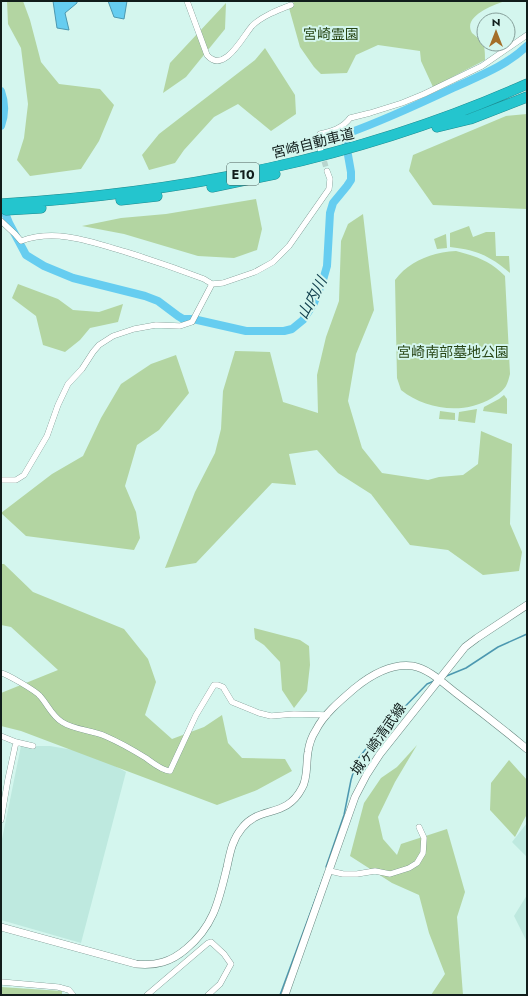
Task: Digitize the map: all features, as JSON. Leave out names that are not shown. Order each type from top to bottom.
[{"type":"highway","points":[[476,105],[527,78]]},
{"type":"highway","name":"宮崎自動車道","points":[[1,204],[133,192],[209,181],[270,169],[364,144],[440,119],[527,84]]},
{"type":"highway","name":"宮崎自動車道","points":[[1,210],[136,198],[239,182],[336,159],[436,127],[527,91]]},
{"type":"highway","points":[[436,127],[470,119],[527,97]]},
{"type":"street","points":[[187,1],[207,55],[209,58],[218,60],[222,60],[235,50],[253,25],[279,9],[291,5]]},
{"type":"street","points":[[321,151],[317,141],[320,134],[345,125],[350,118],[402,103],[424,94],[482,66],[527,35]]},
{"type":"street","points":[[1,221],[16,234],[21,241],[34,236],[81,238],[154,260],[204,279],[212,284],[223,283],[255,272],[273,262],[289,246],[329,189],[330,179],[327,171]]},
{"type":"street","points":[[1,480],[16,480],[27,471],[46,436],[68,384],[84,366],[99,345],[113,336],[134,329],[156,325],[180,326],[192,322],[212,284]]},
{"type":"street","name":"城ヶ崎清武線","points":[[286,995],[355,797],[367,774],[380,754],[466,647],[527,605]]},
{"type":"street","points":[[1,927],[136,964],[161,964],[175,958],[200,937],[212,919],[219,898],[232,845],[243,826],[256,816],[280,810],[292,802],[303,787],[308,752],[316,728],[327,715],[362,683],[374,674],[385,670],[403,666],[413,666],[440,678],[527,749]]},
{"type":"street","points":[[1,673],[8,675],[36,692],[54,716],[64,723],[104,736],[161,768],[170,771],[196,715],[214,685],[223,687],[232,702],[259,713],[271,716],[294,714],[327,715]]},
{"type":"street","points":[[1,736],[16,742],[33,746]]},
{"type":"street","points":[[1,820],[16,742]]},
{"type":"street","points":[[330,871],[342,874],[357,874],[375,870],[390,874],[410,868],[417,863],[423,853],[424,838],[419,827]]},
{"type":"street","points":[[147,995],[211,942],[224,954],[231,964],[220,984],[208,995]]},
{"type":"street","points":[[1,982],[58,987],[69,990],[73,995]]},
{"type":"shaded area","points":[[21,746],[50,746],[91,753],[126,772],[81,943],[1,920],[1,844]]},
{"type":"shaded area","points":[[527,823],[527,883],[526,856],[512,842]]},
{"type":"shaded area","points":[[527,895],[527,942],[514,916]]},
{"type":"green space","points":[[7,1],[23,1],[30,20],[41,62],[59,84],[100,89],[114,105],[99,141],[81,169],[30,176],[17,160],[24,138],[28,104],[21,48],[8,24]]},
{"type":"green space","name":"宮崎霊園","points":[[296,1],[505,1],[481,12],[476,12],[476,15],[471,21],[470,27],[472,33],[476,37],[476,52],[485,52],[485,60],[433,87],[421,61],[420,51],[378,45],[356,55],[347,73],[321,74],[314,67],[300,47],[289,8],[292,3]]},
{"type":"green space","points":[[226,3],[225,29],[186,77],[163,93],[170,63]]},
{"type":"green space","points":[[265,48],[295,95],[296,114],[271,131],[238,104],[214,117],[184,150],[175,163],[149,170],[142,155],[159,134],[255,60]]},
{"type":"green space","points":[[527,114],[527,209],[433,205],[409,171],[413,155],[506,116]]},
{"type":"green space","points":[[256,199],[262,229],[257,250],[234,258],[198,256],[124,234],[82,226],[121,218],[166,214]]},
{"type":"green space","points":[[363,214],[374,310],[356,354],[348,401],[362,448],[382,473],[428,480],[439,477],[463,475],[478,464],[481,431],[512,444],[510,524],[522,552],[519,571],[483,575],[448,550],[410,545],[371,494],[338,473],[317,450],[289,454],[296,485],[272,483],[196,563],[165,568],[195,492],[215,453],[221,429],[223,391],[235,351],[270,352],[283,402],[318,413],[317,375],[326,337],[339,301],[341,241],[348,224]]},
{"type":"green space","points":[[469,226],[473,237],[486,232],[495,232],[496,256],[509,256],[510,273],[496,262],[483,255],[468,250],[450,247],[450,233]]},
{"type":"green space","points":[[446,234],[447,248],[437,249],[434,239]]},
{"type":"green space","name":"宮崎南部墓地公園","points":[[456,251],[470,255],[494,266],[505,276],[510,374],[505,388],[492,398],[469,407],[445,408],[422,402],[401,390],[397,378],[395,280],[407,268],[422,259],[439,253]]},
{"type":"green space","points":[[18,284],[58,299],[73,310],[99,312],[123,304],[118,322],[90,328],[80,340],[65,352],[43,345],[36,316],[12,298]]},
{"type":"green space","points":[[176,355],[189,393],[159,430],[137,445],[125,486],[136,512],[140,538],[134,550],[26,536],[1,513],[52,474],[83,456],[101,418],[121,384],[151,364]]},
{"type":"green space","points":[[504,395],[507,399],[507,414],[483,411],[484,407]]},
{"type":"green space","points":[[477,409],[475,423],[458,421],[459,412]]},
{"type":"green space","points":[[440,411],[455,413],[455,420],[439,419]]},
{"type":"green space","points":[[1,564],[4,564],[33,592],[124,629],[148,659],[156,682],[145,715],[172,739],[204,727],[222,715],[228,743],[242,758],[285,759],[292,771],[257,790],[217,805],[21,731],[1,726],[1,693],[58,670],[11,627],[1,625]]},
{"type":"green space","points":[[254,628],[300,640],[309,646],[310,665],[307,691],[294,708],[282,690],[280,662],[264,645],[255,639]]},
{"type":"green space","points":[[417,745],[395,782],[378,817],[383,839],[397,855],[401,844],[447,829],[465,892],[457,917],[463,995],[431,995],[445,974],[429,933],[419,895],[392,883],[350,856],[364,803],[381,778],[397,767]]},
{"type":"green space","points":[[509,760],[527,780],[527,814],[515,837],[490,810],[491,783]]},
{"type":"green space","points":[[1,987],[62,991],[62,995],[1,995]]},
{"type":"water","points":[[53,1],[77,1],[77,3],[65,13],[69,30],[57,28]]},
{"type":"water","points":[[108,1],[127,1],[124,19],[114,17]]},
{"type":"waterway","name":"山内川","points":[[2,205],[9,223],[26,255],[44,266],[73,278],[145,296],[158,301],[183,319],[193,319],[246,331],[284,331],[292,329],[303,320],[314,303],[327,266],[330,213],[333,203],[351,180],[345,138],[346,134],[373,124],[482,75],[501,65],[527,46]]},
{"type":"waterway","name":"山内川","points":[[1,91],[4,108],[1,126]]},
{"type":"waterway","points":[[444,677],[466,668],[498,647],[527,634]]},
{"type":"waterway","points":[[326,867],[344,815],[351,780],[357,760],[384,728],[427,684],[434,681]]},
{"type":"waterway","points":[[280,995],[325,873]]},
{"type":"tunnel","points":[[322,153],[327,171]]}]
